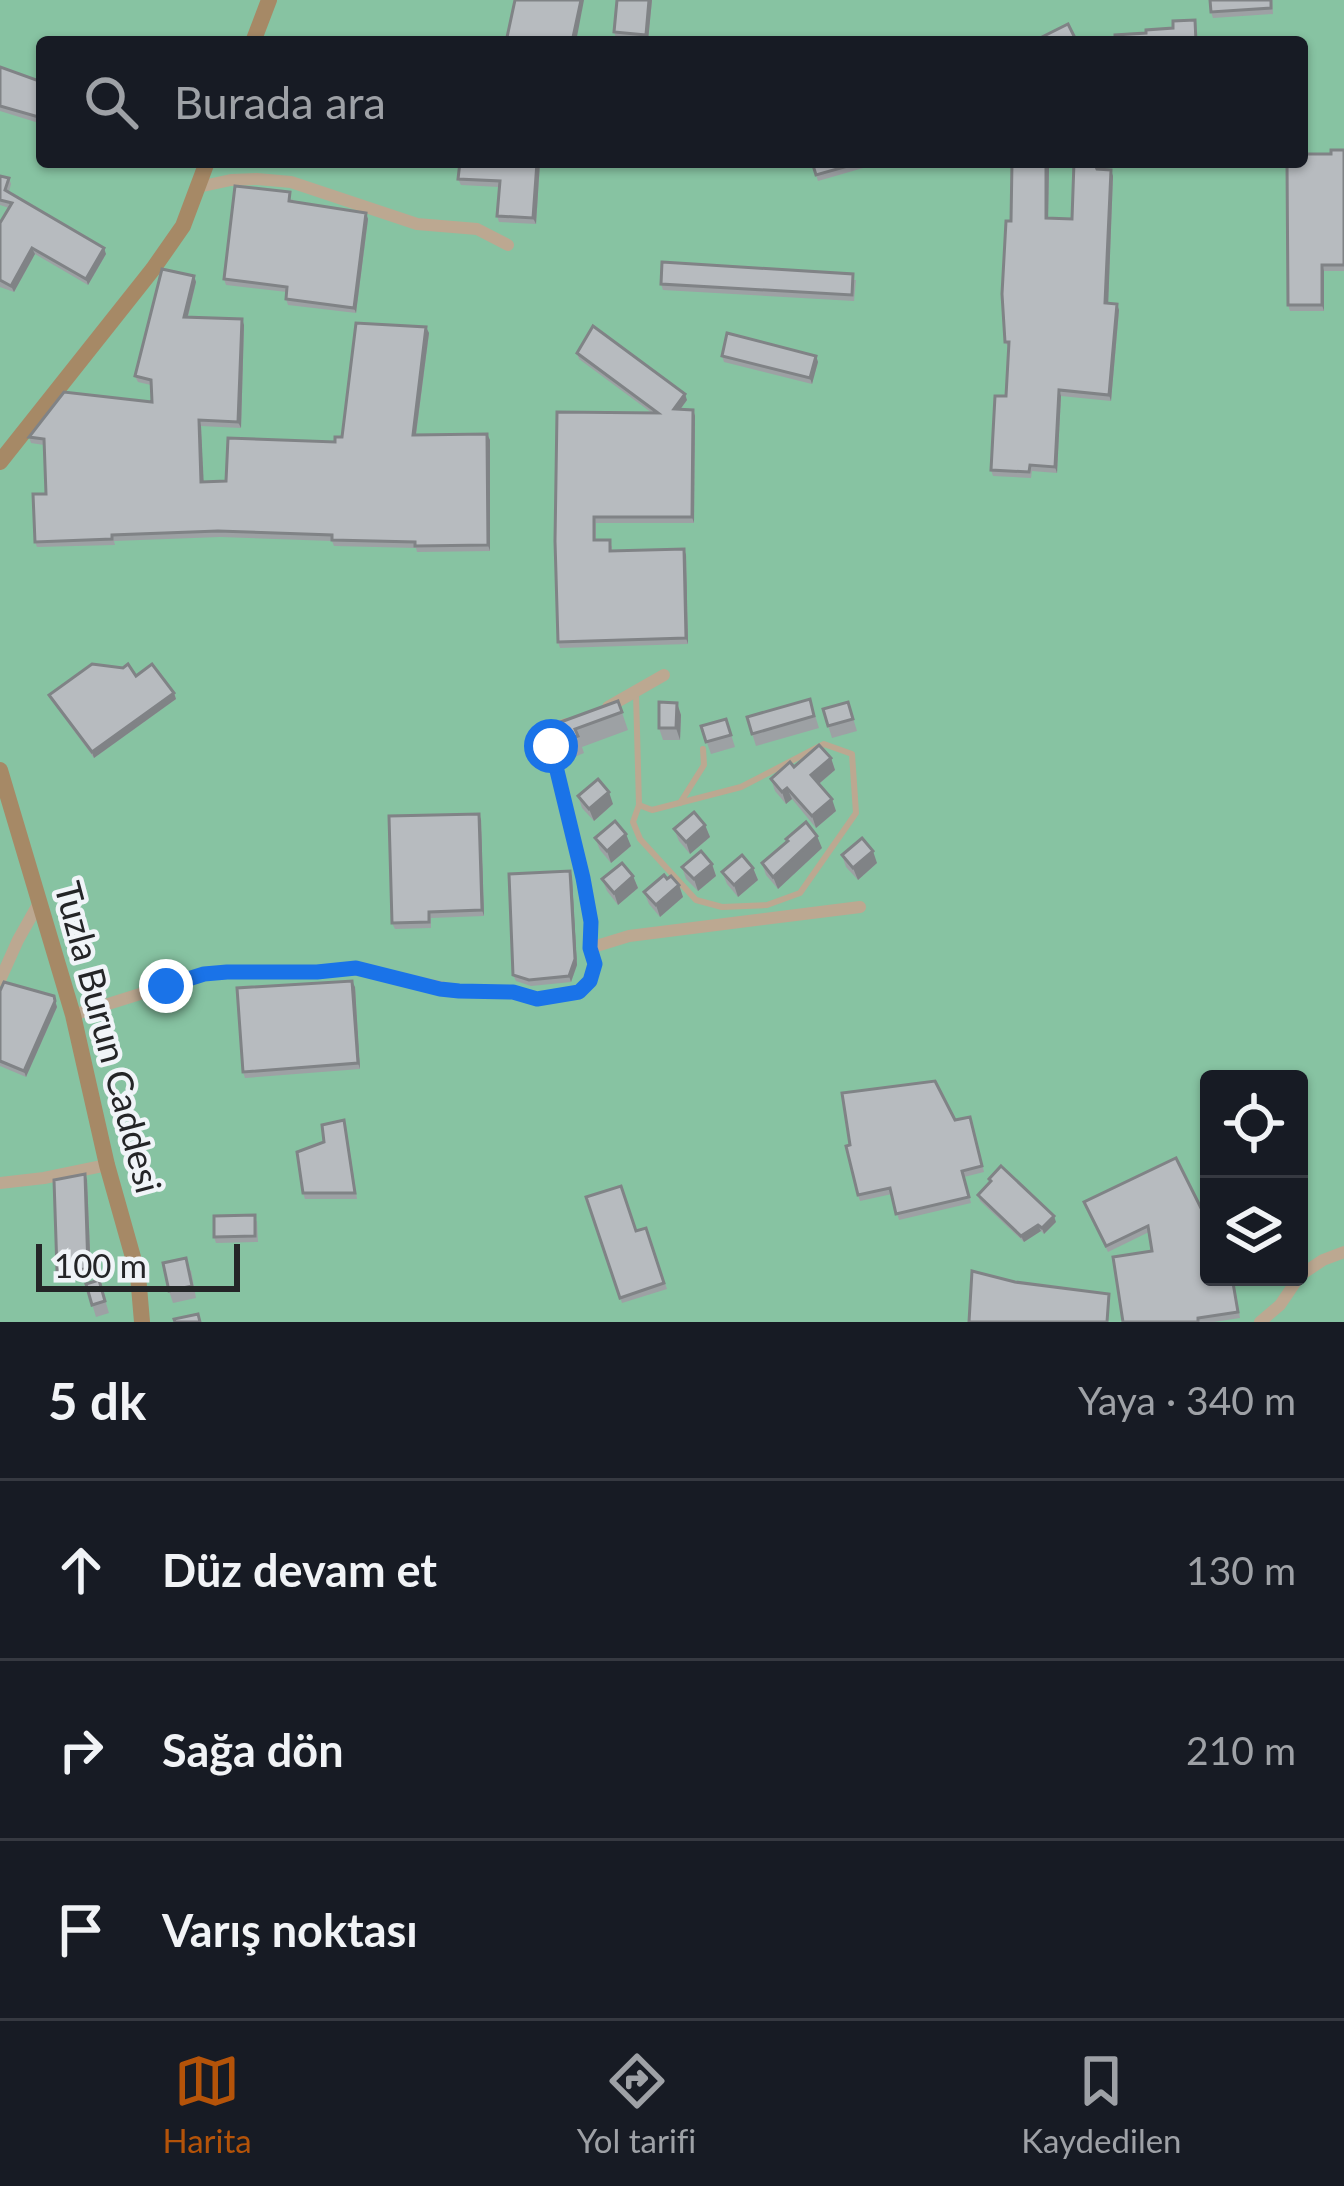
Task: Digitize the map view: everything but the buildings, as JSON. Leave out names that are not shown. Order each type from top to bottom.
[{"type":"main road","points":[[255,36],[269,0]]},
{"type":"main road","points":[[0,462],[6,441],[153,269],[183,226],[205,168]]},
{"type":"main road","name":"Tuzla Burun Caddesi","points":[[0,770],[74,1015],[107,1165],[138,1275],[142,1322]]},
{"type":"street","points":[[198,187],[257,178],[291,182],[417,224],[477,229],[508,245]]},
{"type":"street","points":[[602,711],[664,675]]},
{"type":"street","points":[[74,1015],[204,974],[227,972],[356,968],[440,989],[513,992],[537,999],[579,992],[590,981],[595,964],[591,922],[551,746],[560,726],[581,718]]},
{"type":"street","points":[[0,980],[40,900]]},
{"type":"street","points":[[590,948],[629,936],[860,908]]},
{"type":"street","points":[[0,1184],[107,1165]]},
{"type":"street","points":[[1308,1271],[1344,1252]]},
{"type":"street","points":[[1260,1322],[1293,1286]]},
{"type":"lane","points":[[636,693],[639,805],[634,822],[640,839],[696,900],[722,907],[766,905],[800,892],[856,812],[852,754],[824,744],[741,787],[652,810],[639,805]]},
{"type":"lane","points":[[680,802],[704,765],[703,749]]},
{"type":"green space","points":[[0,0],[1344,0],[1344,1322],[0,1322]]},
{"type":"route","points":[[166,986],[204,974],[356,968],[440,989],[513,992],[537,999],[579,992],[590,981],[595,964],[591,922],[551,746]]}]
